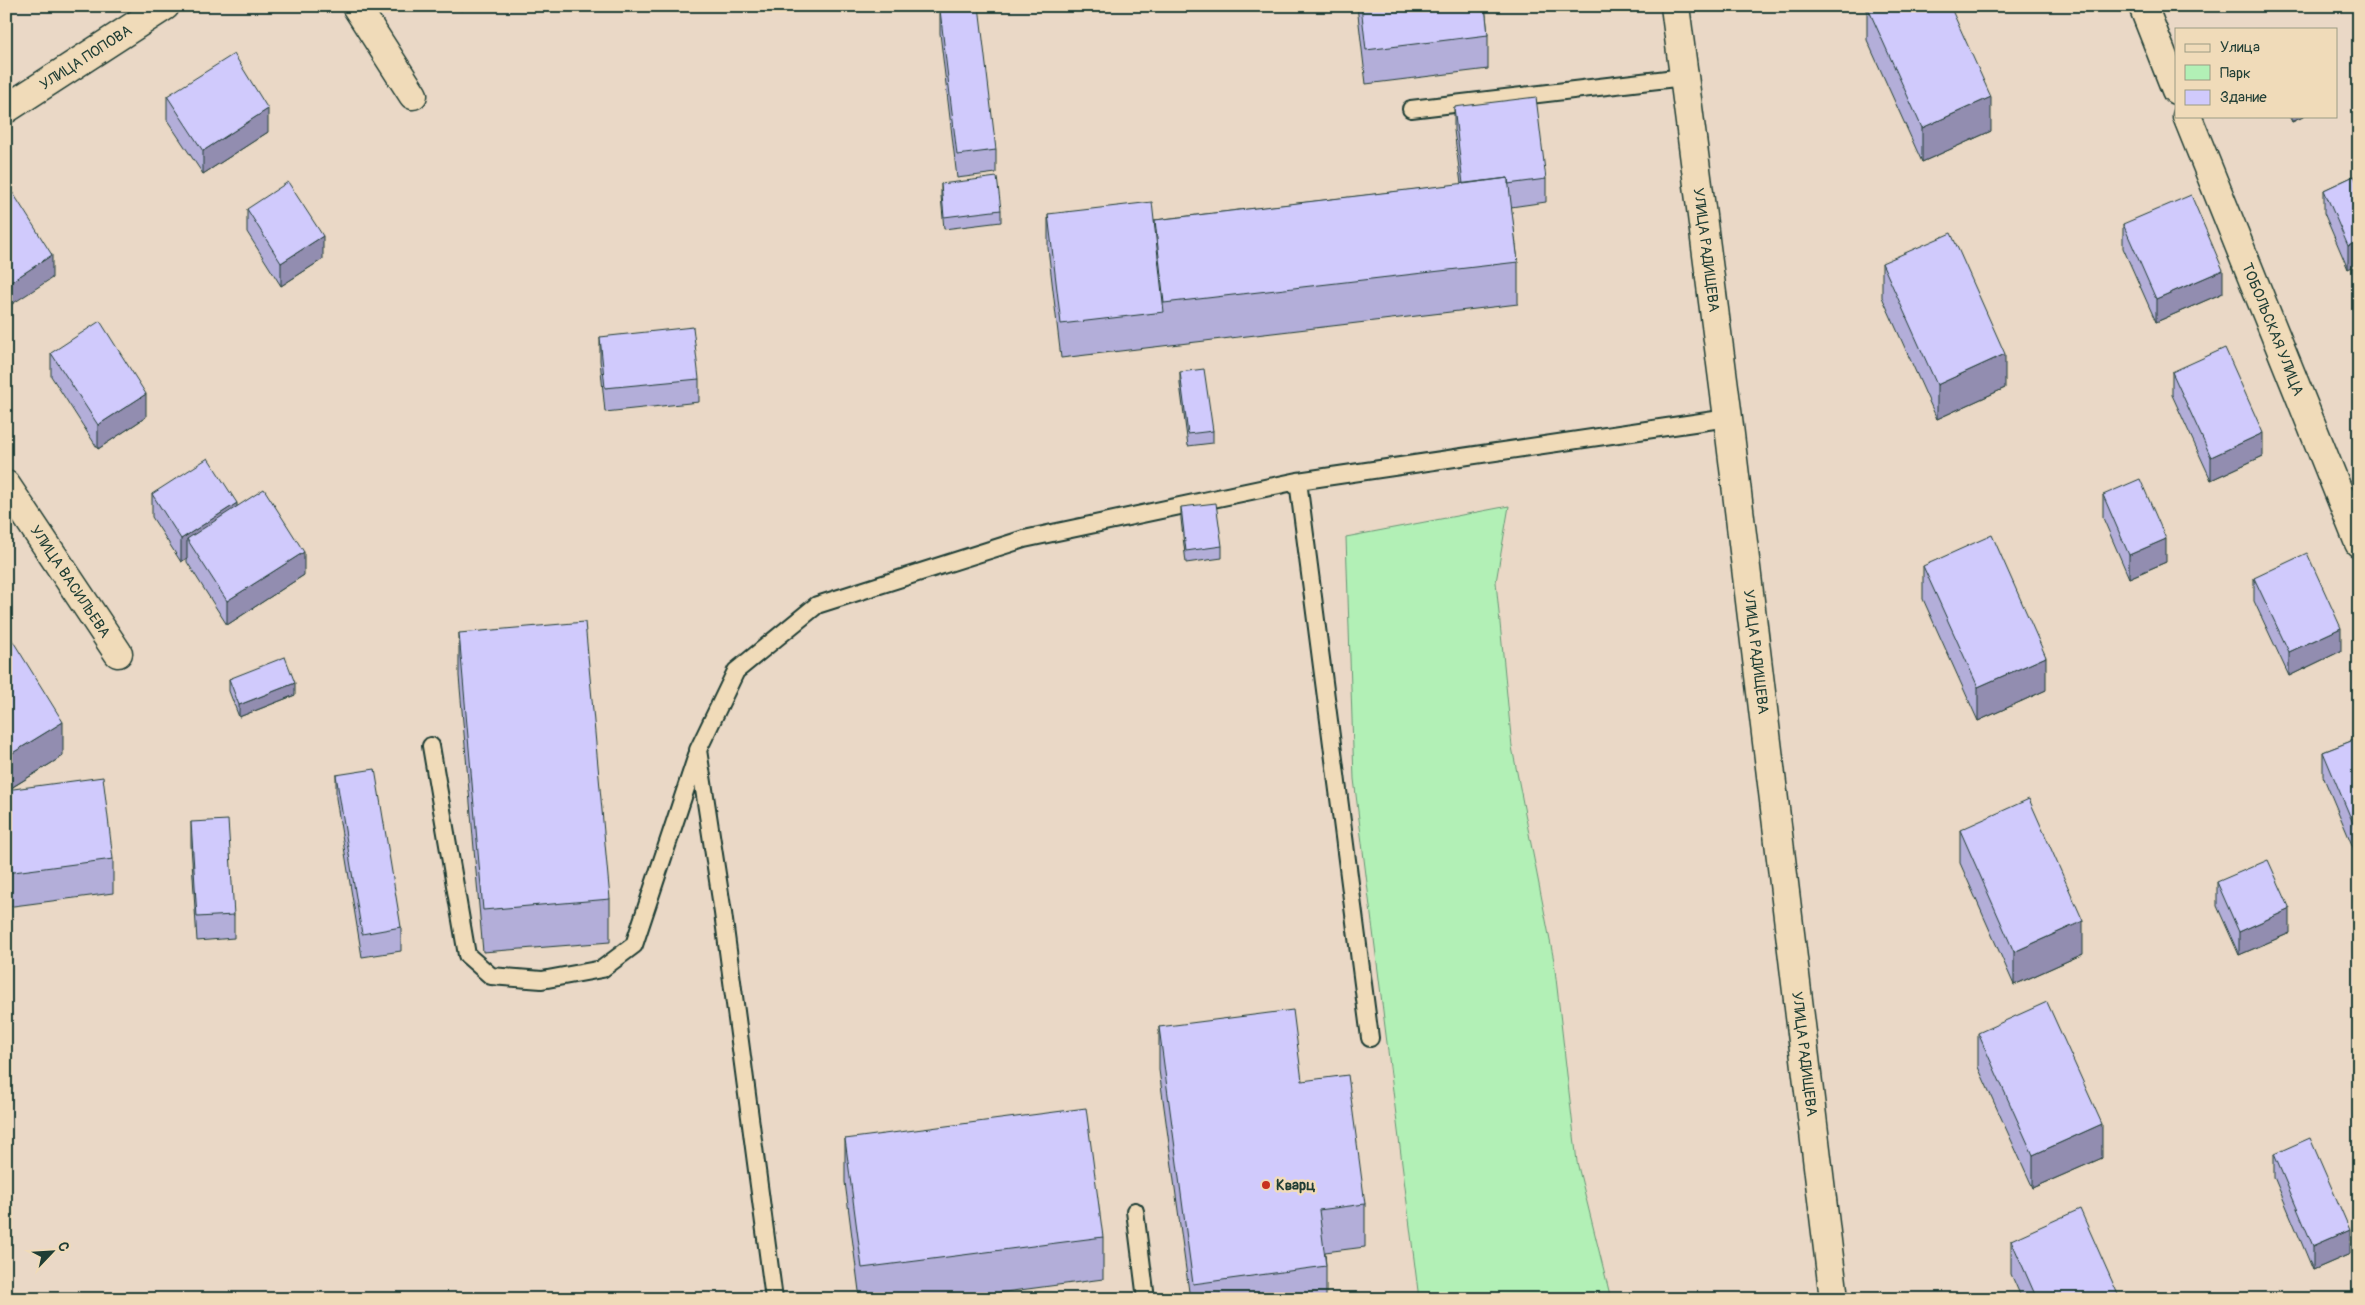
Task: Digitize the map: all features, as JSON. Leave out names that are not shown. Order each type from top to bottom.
[{"type":"main road","name":"УЛИЦА ПОПОВА","points":[[6,109],[165,6]]},
{"type":"main road","points":[[356,6],[413,95]]},
{"type":"main road","name":"УЛИЦА РАДИЩЕВА","points":[[1675,6],[1728,418],[1834,1299]]},
{"type":"main road","points":[[2143,6],[2175,87]]},
{"type":"main road","name":"ТОБОЛЬСКАЯ УЛИЦА","points":[[2188,118],[2359,543]]},
{"type":"main road","name":"УЛИЦА ВАСИЛЬЕВА","points":[[6,485],[118,653]]},
{"type":"lane","points":[[1410,110],[1684,77]]},
{"type":"lane","points":[[432,746],[467,955],[491,976],[542,980],[602,969],[634,945],[698,750],[736,671],[817,605],[1024,539],[1298,481],[1728,418]]},
{"type":"lane","points":[[1298,481],[1370,1038]]},
{"type":"lane","points":[[698,750],[725,923],[774,1299]]},
{"type":"lane","points":[[1135,1211],[1146,1299]]},
{"type":"green space","points":[[1509,506],[1496,582],[1512,747],[1554,961],[1577,1162],[1611,1299],[1419,1299],[1354,779],[1346,537]]},
{"type":"building","points":[[979,6],[996,150],[957,155],[940,10]]},
{"type":"building","points":[[1361,6],[1485,6],[1488,35],[1366,50]]},
{"type":"building","points":[[1867,6],[1950,6],[1991,97],[1922,128]]},
{"type":"building","points":[[234,54],[268,109],[203,151],[167,96]]},
{"type":"building","points":[[1536,97],[1546,179],[1508,184],[1508,178],[1463,184],[1454,107]]},
{"type":"building","points":[[2354,176],[2359,187],[2359,241],[2348,246],[2324,190]]},
{"type":"building","points":[[997,177],[1001,210],[944,217],[941,184]]},
{"type":"building","points":[[1508,178],[1518,262],[1164,303],[1155,220]]},
{"type":"building","points":[[288,182],[323,236],[281,263],[247,209]]},
{"type":"building","points":[[13,193],[52,255],[6,285],[6,198]]},
{"type":"building","points":[[2191,195],[2223,270],[2156,299],[2123,224]]},
{"type":"building","points":[[1152,202],[1164,312],[1061,324],[1048,214]]},
{"type":"building","points":[[1951,233],[2005,354],[1937,385],[1882,263]]},
{"type":"building","points":[[100,321],[146,394],[98,425],[51,353]]},
{"type":"building","points":[[693,327],[699,379],[605,388],[600,337]]},
{"type":"building","points":[[2225,348],[2263,433],[2211,457],[2172,372]]},
{"type":"building","points":[[1204,369],[1213,431],[1188,434],[1180,372]]},
{"type":"building","points":[[208,458],[237,503],[181,539],[152,494]]},
{"type":"building","points":[[2140,479],[2166,539],[2129,555],[2103,495]]},
{"type":"building","points":[[264,489],[304,552],[227,601],[187,539]]},
{"type":"building","points":[[1216,503],[1222,546],[1186,551],[1181,507]]},
{"type":"building","points":[[1992,535],[2046,657],[1978,687],[1923,566]]},
{"type":"building","points":[[2307,553],[2341,628],[2289,652],[2254,578]]},
{"type":"building","points":[[585,622],[610,899],[483,910],[459,633]]},
{"type":"building","points":[[6,630],[63,722],[6,757]]},
{"type":"building","points":[[285,657],[295,683],[239,705],[229,679]]},
{"type":"building","points":[[2359,738],[2359,835],[2358,835],[2323,752]]},
{"type":"building","points":[[375,769],[401,927],[362,934],[336,775]]},
{"type":"building","points":[[103,777],[113,859],[6,873],[6,790]]},
{"type":"building","points":[[2029,799],[2083,921],[2014,952],[1960,830]]},
{"type":"building","points":[[228,820],[234,915],[197,917],[191,822]]},
{"type":"building","points":[[2268,860],[2290,909],[2239,932],[2217,882]]},
{"type":"building","points":[[2047,1002],[2102,1124],[2033,1155],[1978,1033]]},
{"type":"building","name":"Кварц","points":[[1293,1010],[1302,1081],[1348,1075],[1365,1204],[1319,1210],[1326,1266],[1193,1284],[1159,1027]]},
{"type":"building","points":[[1086,1108],[1103,1237],[862,1268],[845,1139]]},
{"type":"building","points":[[2310,1138],[2350,1230],[2313,1246],[2274,1154]]},
{"type":"building","points":[[2080,1209],[2120,1299],[2037,1299],[2011,1240]]},
{"type":"place","name":"Кварц","points":[[1266,1185]]}]
